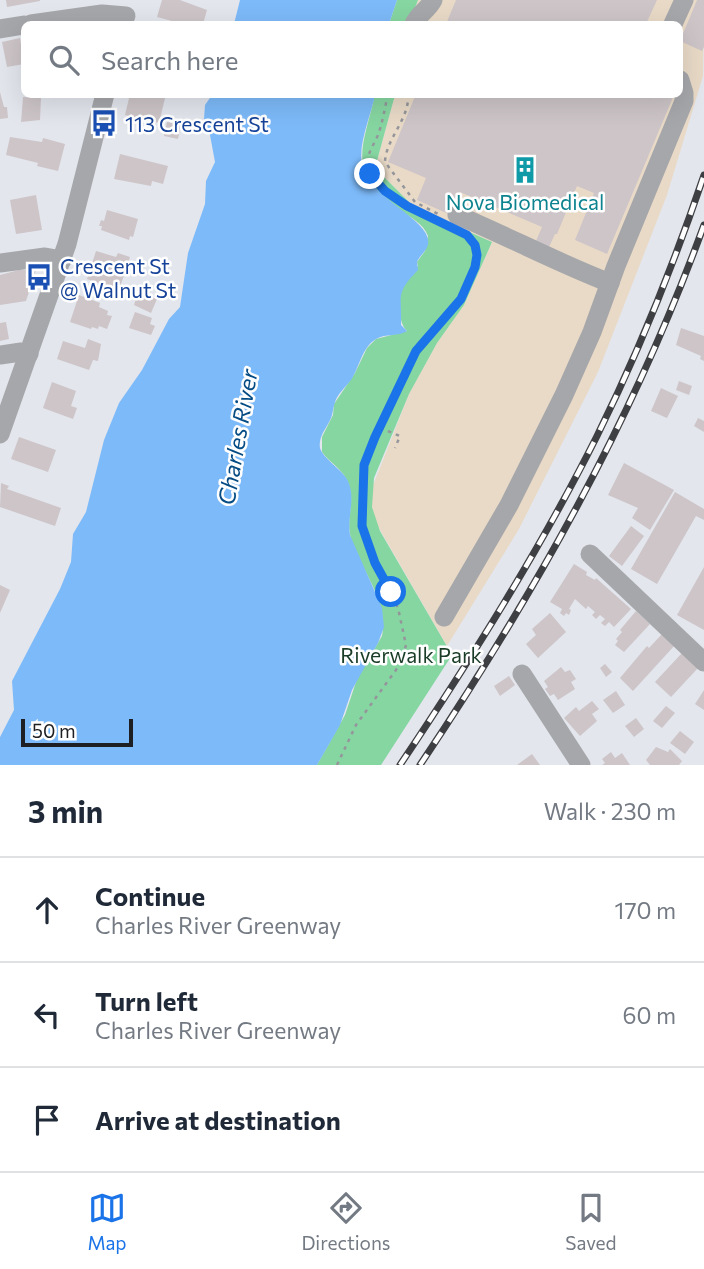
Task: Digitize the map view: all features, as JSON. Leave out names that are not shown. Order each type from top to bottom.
[{"type":"street","points":[[674,21],[684,0]]},
{"type":"street","points":[[416,21],[432,10]]},
{"type":"street","points":[[52,21],[126,13]]},
{"type":"street","points":[[0,29],[21,26]]},
{"type":"street","points":[[444,617],[547,433],[587,345],[684,101],[683,90]]},
{"type":"street","points":[[0,434],[62,260],[104,98]]},
{"type":"street","points":[[451,220],[513,239],[562,264],[610,283]]},
{"type":"street","points":[[0,263],[45,257],[62,260]]},
{"type":"street","points":[[0,355],[21,352],[29,354]]},
{"type":"street","points":[[590,554],[704,662]]},
{"type":"street","points":[[522,674],[581,765]]},
{"type":"path","points":[[387,98],[379,133],[368,157],[370,174],[385,191],[400,202],[451,220]]},
{"type":"path","points":[[408,98],[408,106],[386,152],[385,162],[420,206],[451,220]]},
{"type":"path","points":[[337,765],[355,725],[401,663],[406,645],[398,608],[371,553],[362,526],[364,465],[416,351],[463,294],[477,261],[477,250],[471,238]]},
{"type":"path","points":[[379,428],[400,436],[395,448]]},
{"type":"shaded area","points":[[418,0],[704,0],[703,76],[667,195],[598,372],[519,529],[447,646],[376,523],[372,507],[372,488],[409,394],[437,343],[464,305],[492,242],[415,208],[375,168],[394,98],[683,98],[683,21],[410,21]]},
{"type":"green space","points":[[397,0],[418,0],[410,21],[390,21]]},
{"type":"green space","name":"Riverwalk Park","points":[[374,98],[394,98],[375,168],[415,208],[492,242],[464,305],[437,343],[409,394],[374,478],[372,507],[380,531],[452,655],[381,765],[317,765],[345,715],[357,679],[382,636],[383,623],[378,598],[351,538],[350,487],[342,472],[322,452],[322,437],[333,415],[334,404],[355,373],[367,348],[376,339],[407,331],[400,316],[401,290],[418,266],[417,262],[425,251],[428,236],[420,224],[383,196],[371,183],[362,159]]},
{"type":"water","points":[[240,0],[397,0],[390,21],[235,21]]},
{"type":"water","name":"Charles River","points":[[210,98],[374,98],[361,151],[363,169],[378,190],[412,218],[427,236],[428,244],[417,262],[418,270],[401,295],[401,325],[407,331],[380,337],[367,347],[351,380],[336,399],[320,444],[325,456],[348,481],[351,494],[350,535],[382,608],[384,627],[352,690],[340,725],[317,765],[0,765],[0,737],[14,710],[12,681],[60,589],[71,562],[73,534],[86,512],[104,440],[119,403],[142,370],[169,319],[180,307],[188,253],[205,204],[206,181],[215,162],[204,119],[205,105]]},
{"type":"building","points":[[6,0],[40,0],[40,1],[7,7]]},
{"type":"building","points":[[162,0],[180,0],[207,10],[204,21],[172,21],[157,17]]},
{"type":"building","points":[[456,0],[657,0],[647,21],[447,21]]},
{"type":"building","points":[[697,0],[704,0],[702,51],[683,42],[683,34]]},
{"type":"building","points":[[20,38],[21,65],[7,67],[2,42]]},
{"type":"building","points":[[0,92],[4,107],[7,107],[8,118],[0,119]]},
{"type":"building","points":[[23,98],[41,98],[40,120],[21,122]]},
{"type":"building","points":[[129,98],[165,98],[159,123],[125,115]]},
{"type":"building","name":"Nova Biomedical","points":[[414,98],[673,98],[607,254],[575,240],[594,193],[577,186],[549,247],[536,241],[542,227],[460,192],[451,215],[417,200],[426,178],[388,162]]},
{"type":"building","points":[[167,122],[181,125],[178,139],[164,136]]},
{"type":"building","points":[[10,137],[42,142],[43,138],[65,144],[58,171],[6,155]]},
{"type":"building","points":[[120,154],[168,166],[163,184],[152,181],[151,186],[114,179]]},
{"type":"building","points":[[36,195],[42,230],[16,234],[10,200]]},
{"type":"building","points":[[107,210],[138,219],[133,237],[130,236],[129,240],[101,230],[102,226],[99,226],[101,220],[104,221]]},
{"type":"building","points":[[96,251],[116,257],[118,253],[130,257],[119,290],[87,279]]},
{"type":"building","points":[[19,270],[36,270],[26,301],[0,305],[0,275]]},
{"type":"building","points":[[138,291],[157,299],[151,313],[134,305]]},
{"type":"building","points":[[79,295],[100,303],[99,307],[108,311],[107,315],[112,316],[107,329],[99,326],[98,329],[91,329],[70,322]]},
{"type":"building","points":[[135,312],[152,318],[150,324],[155,326],[151,335],[129,328]]},
{"type":"building","points":[[6,322],[9,339],[0,341],[0,323]]},
{"type":"building","points":[[681,328],[704,336],[704,361],[700,359],[701,356],[676,345]]},
{"type":"building","points":[[88,339],[101,344],[98,361],[93,360],[89,370],[57,359],[63,341],[85,348]]},
{"type":"building","points":[[679,381],[692,386],[689,395],[676,390]]},
{"type":"building","points":[[52,382],[76,391],[71,406],[77,408],[73,419],[43,408]]},
{"type":"building","points":[[661,388],[678,396],[667,418],[651,411]]},
{"type":"building","points":[[698,418],[704,421],[704,432],[694,426]]},
{"type":"building","points":[[19,437],[56,450],[48,472],[11,459]]},
{"type":"building","points":[[624,463],[674,490],[650,530],[632,518],[638,508],[608,495]]},
{"type":"building","points":[[1,483],[9,486],[7,489],[61,508],[55,526],[0,507]]},
{"type":"building","points":[[675,492],[704,509],[704,520],[696,516],[657,584],[631,569]]},
{"type":"building","points":[[631,526],[644,536],[622,566],[609,556]]},
{"type":"building","points":[[574,564],[587,572],[586,575],[595,580],[596,578],[631,609],[614,627],[609,622],[605,626],[601,623],[605,619],[600,615],[596,619],[592,615],[595,612],[588,606],[586,609],[575,599],[569,609],[569,615],[566,613],[564,616],[560,613],[562,609],[550,602]]},
{"type":"building","points":[[704,567],[704,630],[677,615]]},
{"type":"building","points":[[0,585],[10,590],[0,613]]},
{"type":"building","points":[[636,611],[650,624],[624,652],[615,645],[618,641],[616,639]]},
{"type":"building","points":[[550,613],[566,632],[538,658],[526,644],[536,635],[532,629]]},
{"type":"building","points":[[663,633],[675,645],[633,691],[620,678],[647,646],[649,648]]},
{"type":"building","points":[[682,653],[698,668],[671,697],[655,682]]},
{"type":"building","points":[[605,664],[612,672],[606,677],[600,668]]},
{"type":"building","points":[[561,667],[565,672],[570,670],[576,679],[571,682],[575,689],[558,700],[554,694],[550,696],[544,681]]},
{"type":"building","points":[[509,676],[515,685],[500,696],[494,686]]},
{"type":"building","points":[[704,690],[704,710],[695,704]]},
{"type":"building","points":[[616,691],[625,705],[613,713],[603,700]]},
{"type":"building","points":[[592,701],[599,709],[592,714],[597,721],[580,736],[564,718],[576,707],[579,711]]},
{"type":"building","points":[[666,706],[675,713],[662,728],[653,721]]},
{"type":"building","points":[[636,718],[644,729],[634,737],[625,726]]},
{"type":"building","points":[[680,731],[694,742],[685,754],[670,743]]},
{"type":"building","points":[[656,747],[668,752],[670,749],[682,761],[679,765],[650,765],[646,760]]},
{"type":"building","points":[[611,752],[615,758],[622,753],[630,765],[602,765],[605,763],[602,759]]},
{"type":"building","points":[[532,754],[540,765],[517,765]]},
{"type":"railway","points":[[400,765],[504,604],[575,479],[655,307],[704,175]]},
{"type":"railway","points":[[420,765],[503,636],[579,504],[646,367],[704,225]]},
{"type":"place","name":"113 Crescent St","points":[[104,123]]},
{"type":"place","name":"Nova Biomedical","points":[[525,170]]},
{"type":"place","name":"Crescent St @ Walnut St","points":[[39,277]]},
{"type":"route","points":[[370,174],[385,191],[413,210],[467,235],[477,250],[475,267],[461,299],[416,351],[364,465],[361,518],[363,535],[391,592]]}]
